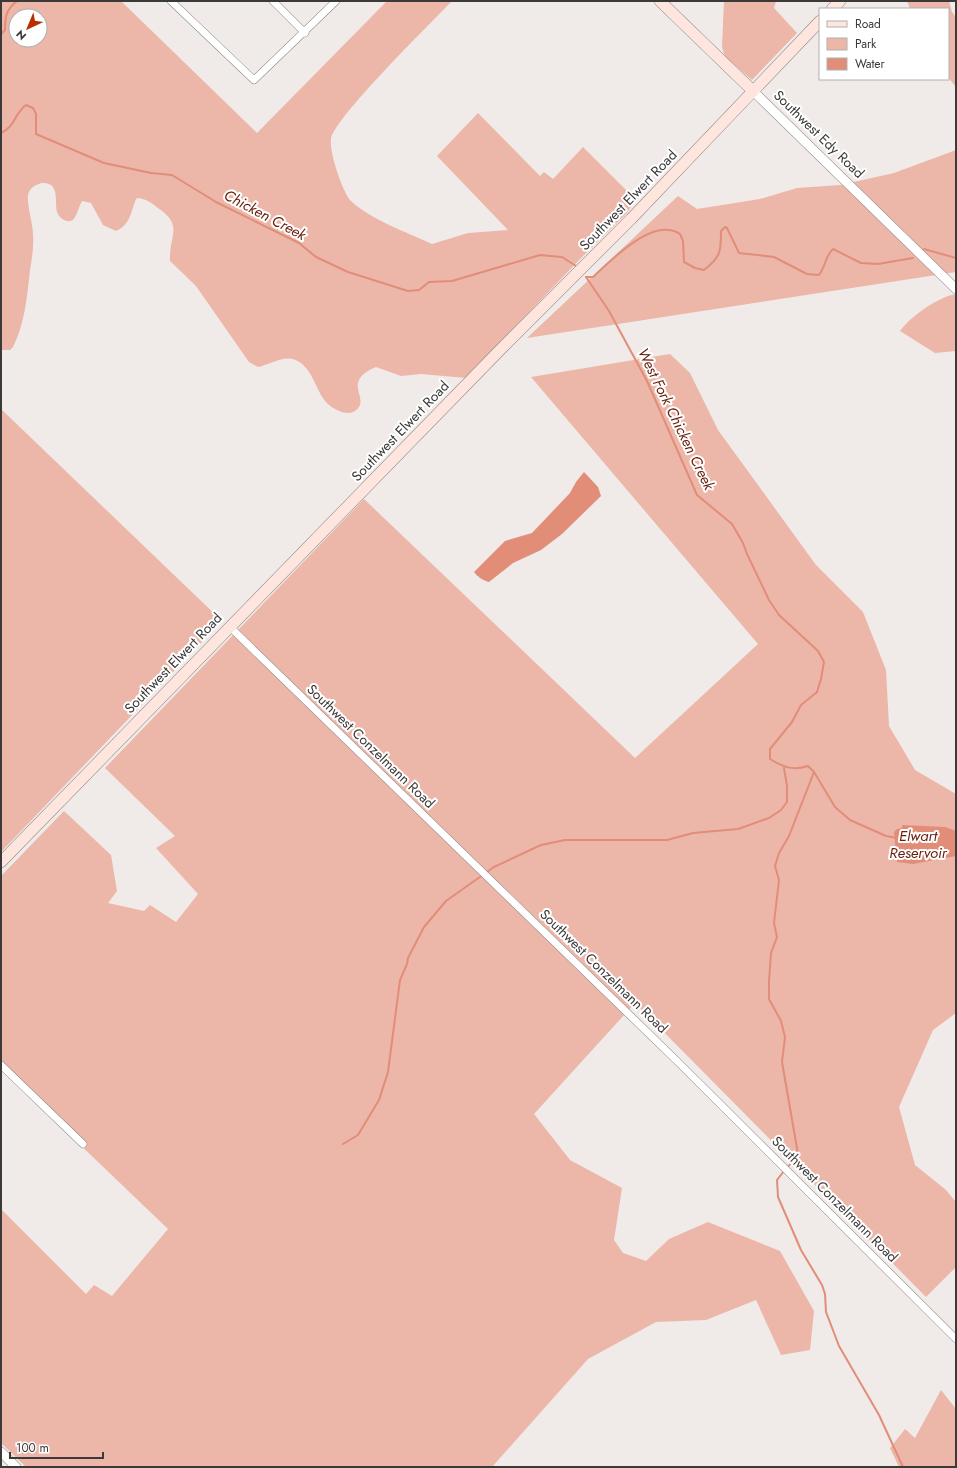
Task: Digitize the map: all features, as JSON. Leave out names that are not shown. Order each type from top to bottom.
[{"type":"main road","name":"Southwest Edy Road","points":[[660,1],[753,91]]},
{"type":"main road","name":"Southwest Elwert Road","points":[[1,862],[636,214],[819,22]]},
{"type":"street","points":[[172,1],[254,80],[305,33],[336,1]]},
{"type":"street","points":[[273,1],[305,33]]},
{"type":"street","name":"Southwest Edy Road","points":[[753,91],[956,289]]},
{"type":"street","name":"Southwest Conzelmann Road","points":[[230,627],[683,1066],[956,1339]]},
{"type":"street","points":[[1,1065],[83,1144]]},
{"type":"street","points":[[1,1452],[16,1467]]},
{"type":"green space","points":[[1,1],[121,1],[257,133],[387,1],[452,1],[365,92],[336,128],[331,139],[332,153],[344,190],[351,201],[359,208],[379,220],[432,244],[468,233],[508,230],[437,156],[478,113],[540,176],[544,172],[553,179],[583,147],[636,200],[626,214],[582,257],[466,378],[421,374],[401,376],[376,367],[365,373],[359,379],[358,385],[361,402],[359,407],[353,412],[346,413],[331,407],[326,402],[309,372],[300,362],[289,358],[258,367],[249,362],[196,286],[170,261],[173,226],[171,220],[166,214],[156,206],[144,199],[136,199],[127,222],[116,231],[103,225],[91,203],[82,201],[73,219],[71,221],[66,221],[58,214],[55,190],[52,186],[42,183],[33,187],[28,195],[33,230],[32,256],[23,319],[17,338],[10,350],[1,350]]},
{"type":"green space","points":[[724,1],[776,1],[774,8],[797,33],[752,80],[725,57],[722,47]]},
{"type":"green space","points":[[907,1],[949,1],[952,12],[956,17],[956,87],[949,78],[949,8],[910,8]]},
{"type":"green space","points":[[956,150],[956,272],[527,338],[678,196],[697,209],[760,199],[797,188],[840,185],[894,173]]},
{"type":"green space","points":[[956,294],[956,351],[935,353],[900,331],[911,319],[925,308],[941,299]]},
{"type":"green space","points":[[670,354],[690,373],[718,430],[816,565],[863,612],[886,670],[889,726],[915,770],[956,794],[956,1013],[933,1030],[899,1107],[915,1165],[946,1190],[956,1202],[956,1267],[926,1297],[635,1003],[534,1114],[570,1160],[622,1188],[614,1240],[623,1253],[646,1261],[669,1239],[708,1222],[780,1251],[814,1311],[810,1350],[781,1355],[756,1300],[706,1320],[656,1322],[588,1359],[492,1467],[26,1467],[1,1443],[1,1209],[86,1294],[94,1285],[112,1296],[168,1229],[1,1069],[1,876],[64,811],[111,855],[117,891],[108,903],[144,911],[150,905],[176,922],[198,894],[156,848],[175,836],[105,768],[364,499],[635,758],[758,644],[531,377]]},
{"type":"green space","points":[[1,409],[222,621],[1,852]]},
{"type":"green space","points":[[941,1390],[956,1409],[956,1467],[899,1467],[890,1448],[905,1429],[915,1438]]},
{"type":"water","points":[[584,472],[598,487],[601,496],[562,534],[541,550],[513,563],[489,582],[479,577],[474,572],[505,541],[532,533],[570,493]]},
{"type":"water","name":"Elwart Reservoir","points":[[902,825],[945,827],[956,831],[956,856],[913,864],[897,862],[894,832],[897,829],[902,828]]},
{"type":"waterway","points":[[1,34],[5,30],[5,21],[8,10],[17,1]]},
{"type":"waterway","name":"Chicken Creek","points":[[1,133],[12,124],[26,105],[33,108],[36,114],[36,134],[104,163],[151,173],[172,175],[216,202],[299,243],[316,257],[348,272],[408,291],[419,290],[429,282],[452,281],[540,255],[562,257],[576,266]]},
{"type":"waterway","name":"Chicken Creek","points":[[586,277],[593,277],[628,247],[648,234],[668,230],[680,234],[683,241],[684,262],[695,268],[704,270],[714,261],[719,253],[721,231],[725,227],[727,228],[739,253],[774,257],[807,274],[819,275],[828,255],[833,249],[861,263],[878,264],[913,258]]},
{"type":"waterway","name":"Chicken Creek","points":[[924,249],[956,258]]},
{"type":"waterway","name":"West Fork Chicken Creek","points":[[586,277],[609,311],[647,381],[697,495],[732,524],[743,543],[769,600],[779,615],[818,651],[824,662],[817,692],[801,705],[792,722],[770,749],[770,759],[779,764],[793,768],[808,766],[814,772],[835,807],[850,820],[886,836],[897,838]]},
{"type":"waterway","points":[[343,1144],[358,1135],[379,1100],[388,1072],[400,980],[408,958],[424,927],[446,901],[494,867],[541,845],[565,840],[667,840],[693,833],[738,829],[769,818],[781,810],[787,802],[787,786],[784,768]]},
{"type":"waterway","name":"West Fork Chicken Creek","points":[[787,1168],[798,1154],[782,1062],[785,1037],[781,1021],[769,999],[771,953],[777,937],[774,923],[779,880],[775,866],[779,853],[789,836],[814,772]]},
{"type":"waterway","name":"West Fork Chicken Creek","points":[[784,1171],[777,1180],[778,1197],[801,1250],[822,1285],[825,1294],[826,1312],[839,1346],[879,1415],[903,1467]]}]
